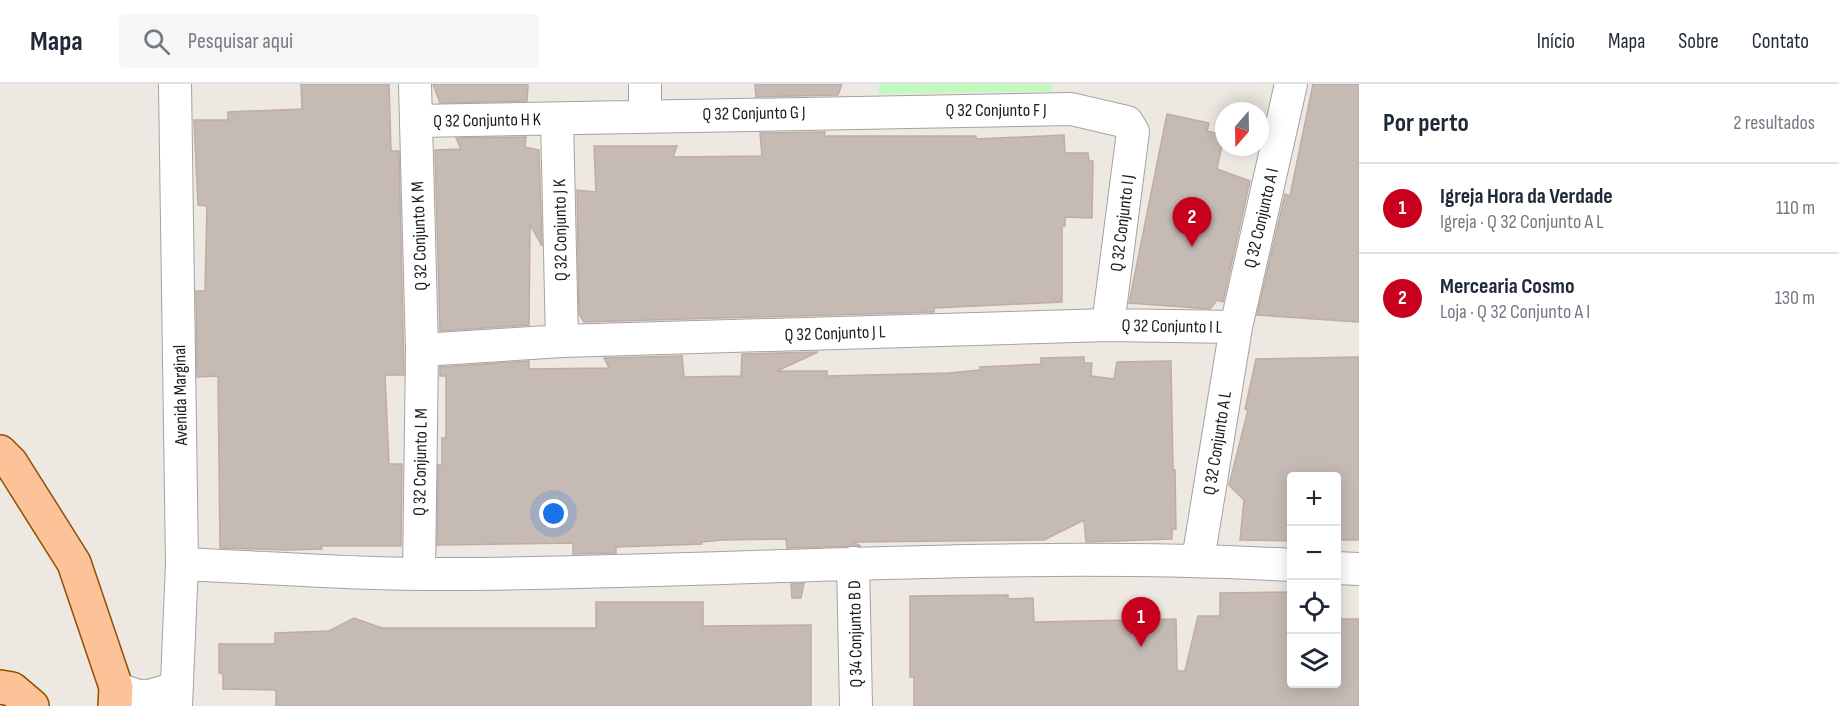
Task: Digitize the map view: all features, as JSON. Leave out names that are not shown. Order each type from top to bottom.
[{"type":"main road","points":[[0,452],[11,463],[74,563],[116,697]]},
{"type":"main road","points":[[0,687],[12,689],[32,706]]},
{"type":"street","name":"Avenida Marginal","points":[[175,84],[182,564],[176,696]]},
{"type":"street","name":"Q 32 Conjunto K M","points":[[415,84],[422,350]]},
{"type":"street","points":[[645,84],[645,115]]},
{"type":"street","name":"Q 32 Conjunto A I","points":[[1236,327],[1288,97]]},
{"type":"street","name":"Q 32 Conjunto G J","points":[[557,119],[645,115],[864,98]]},
{"type":"street","name":"Q 32 Conjunto F J","points":[[864,98],[1071,109],[1127,122]]},
{"type":"street","name":"Q 32 Conjunto H K","points":[[416,121],[557,119]]},
{"type":"street","name":"Q 32 Conjunto J K","points":[[557,119],[562,341]]},
{"type":"street","name":"Q 32 Conjunto I J","points":[[1108,325],[1133,132],[1127,122]]},
{"type":"street","name":"Q 32 Conjunto I L","points":[[1108,325],[1236,327]]},
{"type":"street","name":"Q 32 Conjunto J L","points":[[422,350],[562,341],[1108,325]]},
{"type":"street","name":"Q 32 Conjunto A L","points":[[1198,560],[1236,327]]},
{"type":"street","name":"Q 32 Conjunto L M","points":[[419,574],[422,350]]},
{"type":"street","points":[[182,564],[419,574],[853,563],[1198,560],[1287,565]]},
{"type":"street","name":"Q 34 Conjunto B D","points":[[853,563],[856,706]]},
{"type":"street","points":[[1341,567],[1359,569]]},
{"type":"street","points":[[116,697],[176,696]]},
{"type":"green space","points":[[879,84],[1052,84],[1052,91],[879,94]]},
{"type":"building","points":[[301,84],[389,84],[391,151],[399,151],[404,375],[385,375],[389,464],[402,464],[401,546],[321,546],[322,549],[286,550],[220,548],[218,376],[197,377],[196,291],[205,291],[207,206],[198,205],[194,120],[228,120],[228,112],[302,109]]},
{"type":"building","points":[[433,84],[528,84],[527,101],[440,103]]},
{"type":"building","points":[[755,84],[842,84],[838,95],[756,97]]},
{"type":"building","points":[[1313,84],[1359,84],[1359,322],[1257,315],[1285,194],[1290,196]]},
{"type":"building","points":[[1167,114],[1209,123],[1207,131],[1215,133],[1215,156],[1220,156],[1217,169],[1250,181],[1223,302],[1217,300],[1210,309],[1129,303]]},
{"type":"building","points":[[825,132],[824,136],[976,136],[976,139],[1064,135],[1065,153],[1088,153],[1089,161],[1093,161],[1092,218],[1065,217],[1065,226],[1062,226],[1062,302],[934,308],[934,312],[584,322],[579,314],[577,190],[596,192],[594,146],[677,146],[673,157],[762,156],[760,133]]},
{"type":"building","points":[[526,137],[525,147],[539,150],[542,246],[530,225],[529,325],[440,331],[435,150],[461,149],[456,138]]},
{"type":"building","points":[[818,352],[777,371],[827,371],[827,376],[949,373],[980,370],[980,367],[1041,364],[1041,358],[1084,357],[1084,363],[1092,363],[1091,376],[1114,379],[1117,362],[1171,361],[1176,529],[1172,529],[1172,539],[1086,542],[1084,520],[1044,540],[852,542],[861,546],[787,548],[786,539],[723,540],[701,542],[702,544],[616,547],[616,553],[573,554],[573,543],[437,545],[438,465],[442,465],[442,438],[446,438],[446,376],[440,376],[440,367],[529,361],[529,369],[609,368],[604,358],[682,356],[684,377],[741,376],[742,354]]},
{"type":"building","points":[[1359,357],[1359,540],[1341,540],[1341,472],[1287,472],[1287,541],[1240,540],[1244,500],[1229,485],[1248,410],[1245,409],[1256,359]]},
{"type":"building","points":[[804,583],[801,598],[792,598],[791,584]]},
{"type":"building","points":[[1287,592],[1287,688],[1341,688],[1341,619],[1359,619],[1359,706],[914,706],[914,677],[910,677],[910,596],[1008,595],[1008,599],[1033,598],[1034,622],[1176,619],[1177,671],[1185,671],[1198,616],[1220,616],[1220,593]]},
{"type":"building","points":[[596,602],[703,602],[703,626],[811,625],[811,706],[276,706],[276,690],[223,689],[223,674],[219,673],[219,644],[275,644],[275,633],[329,631],[354,618],[382,628],[596,628]]},
{"type":"place","name":"Mercearia Cosmo","points":[[1192,247]]},
{"type":"place","name":"Igreja Hora da Verdade","points":[[1141,647]]}]
